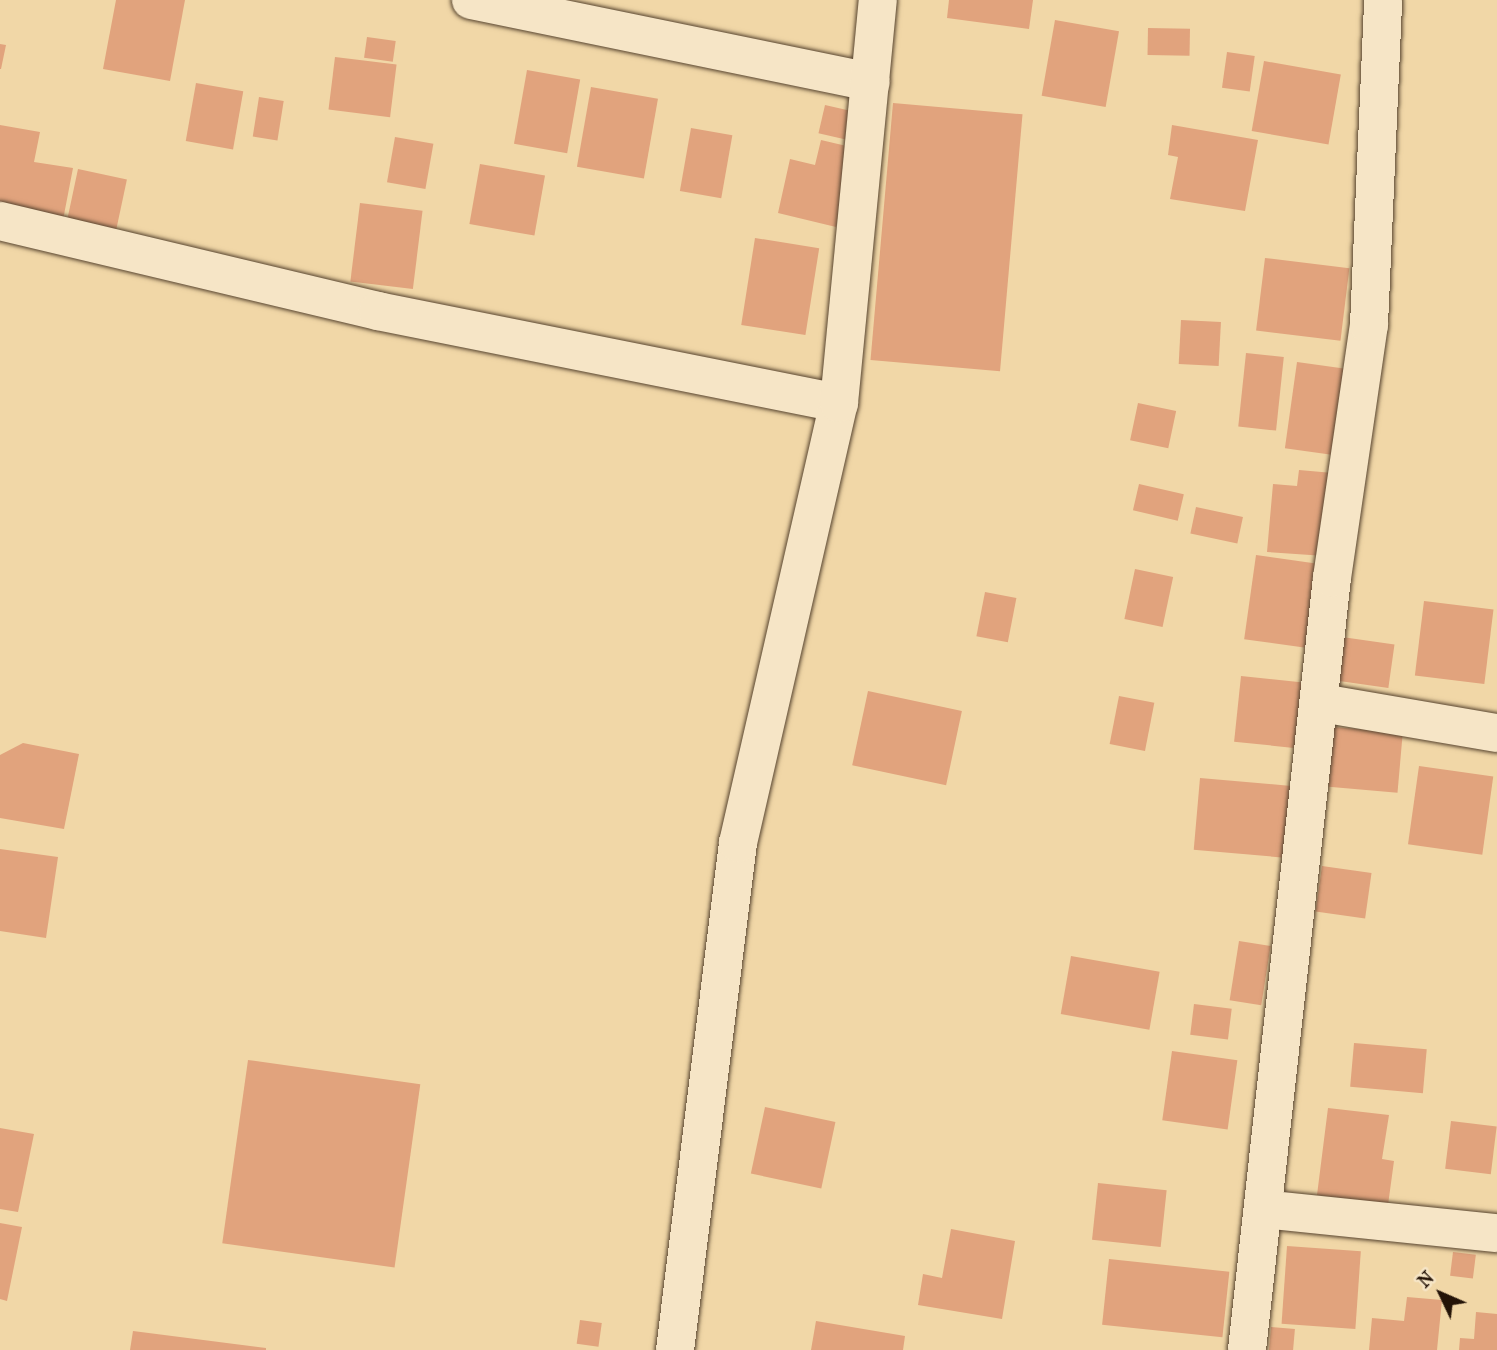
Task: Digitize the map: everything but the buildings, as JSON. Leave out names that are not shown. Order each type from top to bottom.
[{"type":"street","points":[[471,0],[872,82]]},
{"type":"street","points":[[675,1350],[738,844],[839,403],[878,0]]},
{"type":"street","points":[[1247,1350],[1289,934],[1321,703],[1332,578],[1369,325],[1383,0]]},
{"type":"street","points":[[0,221],[378,311],[839,403]]},
{"type":"street","points":[[1321,703],[1497,733]]},
{"type":"street","points":[[1263,1209],[1497,1233]]}]
